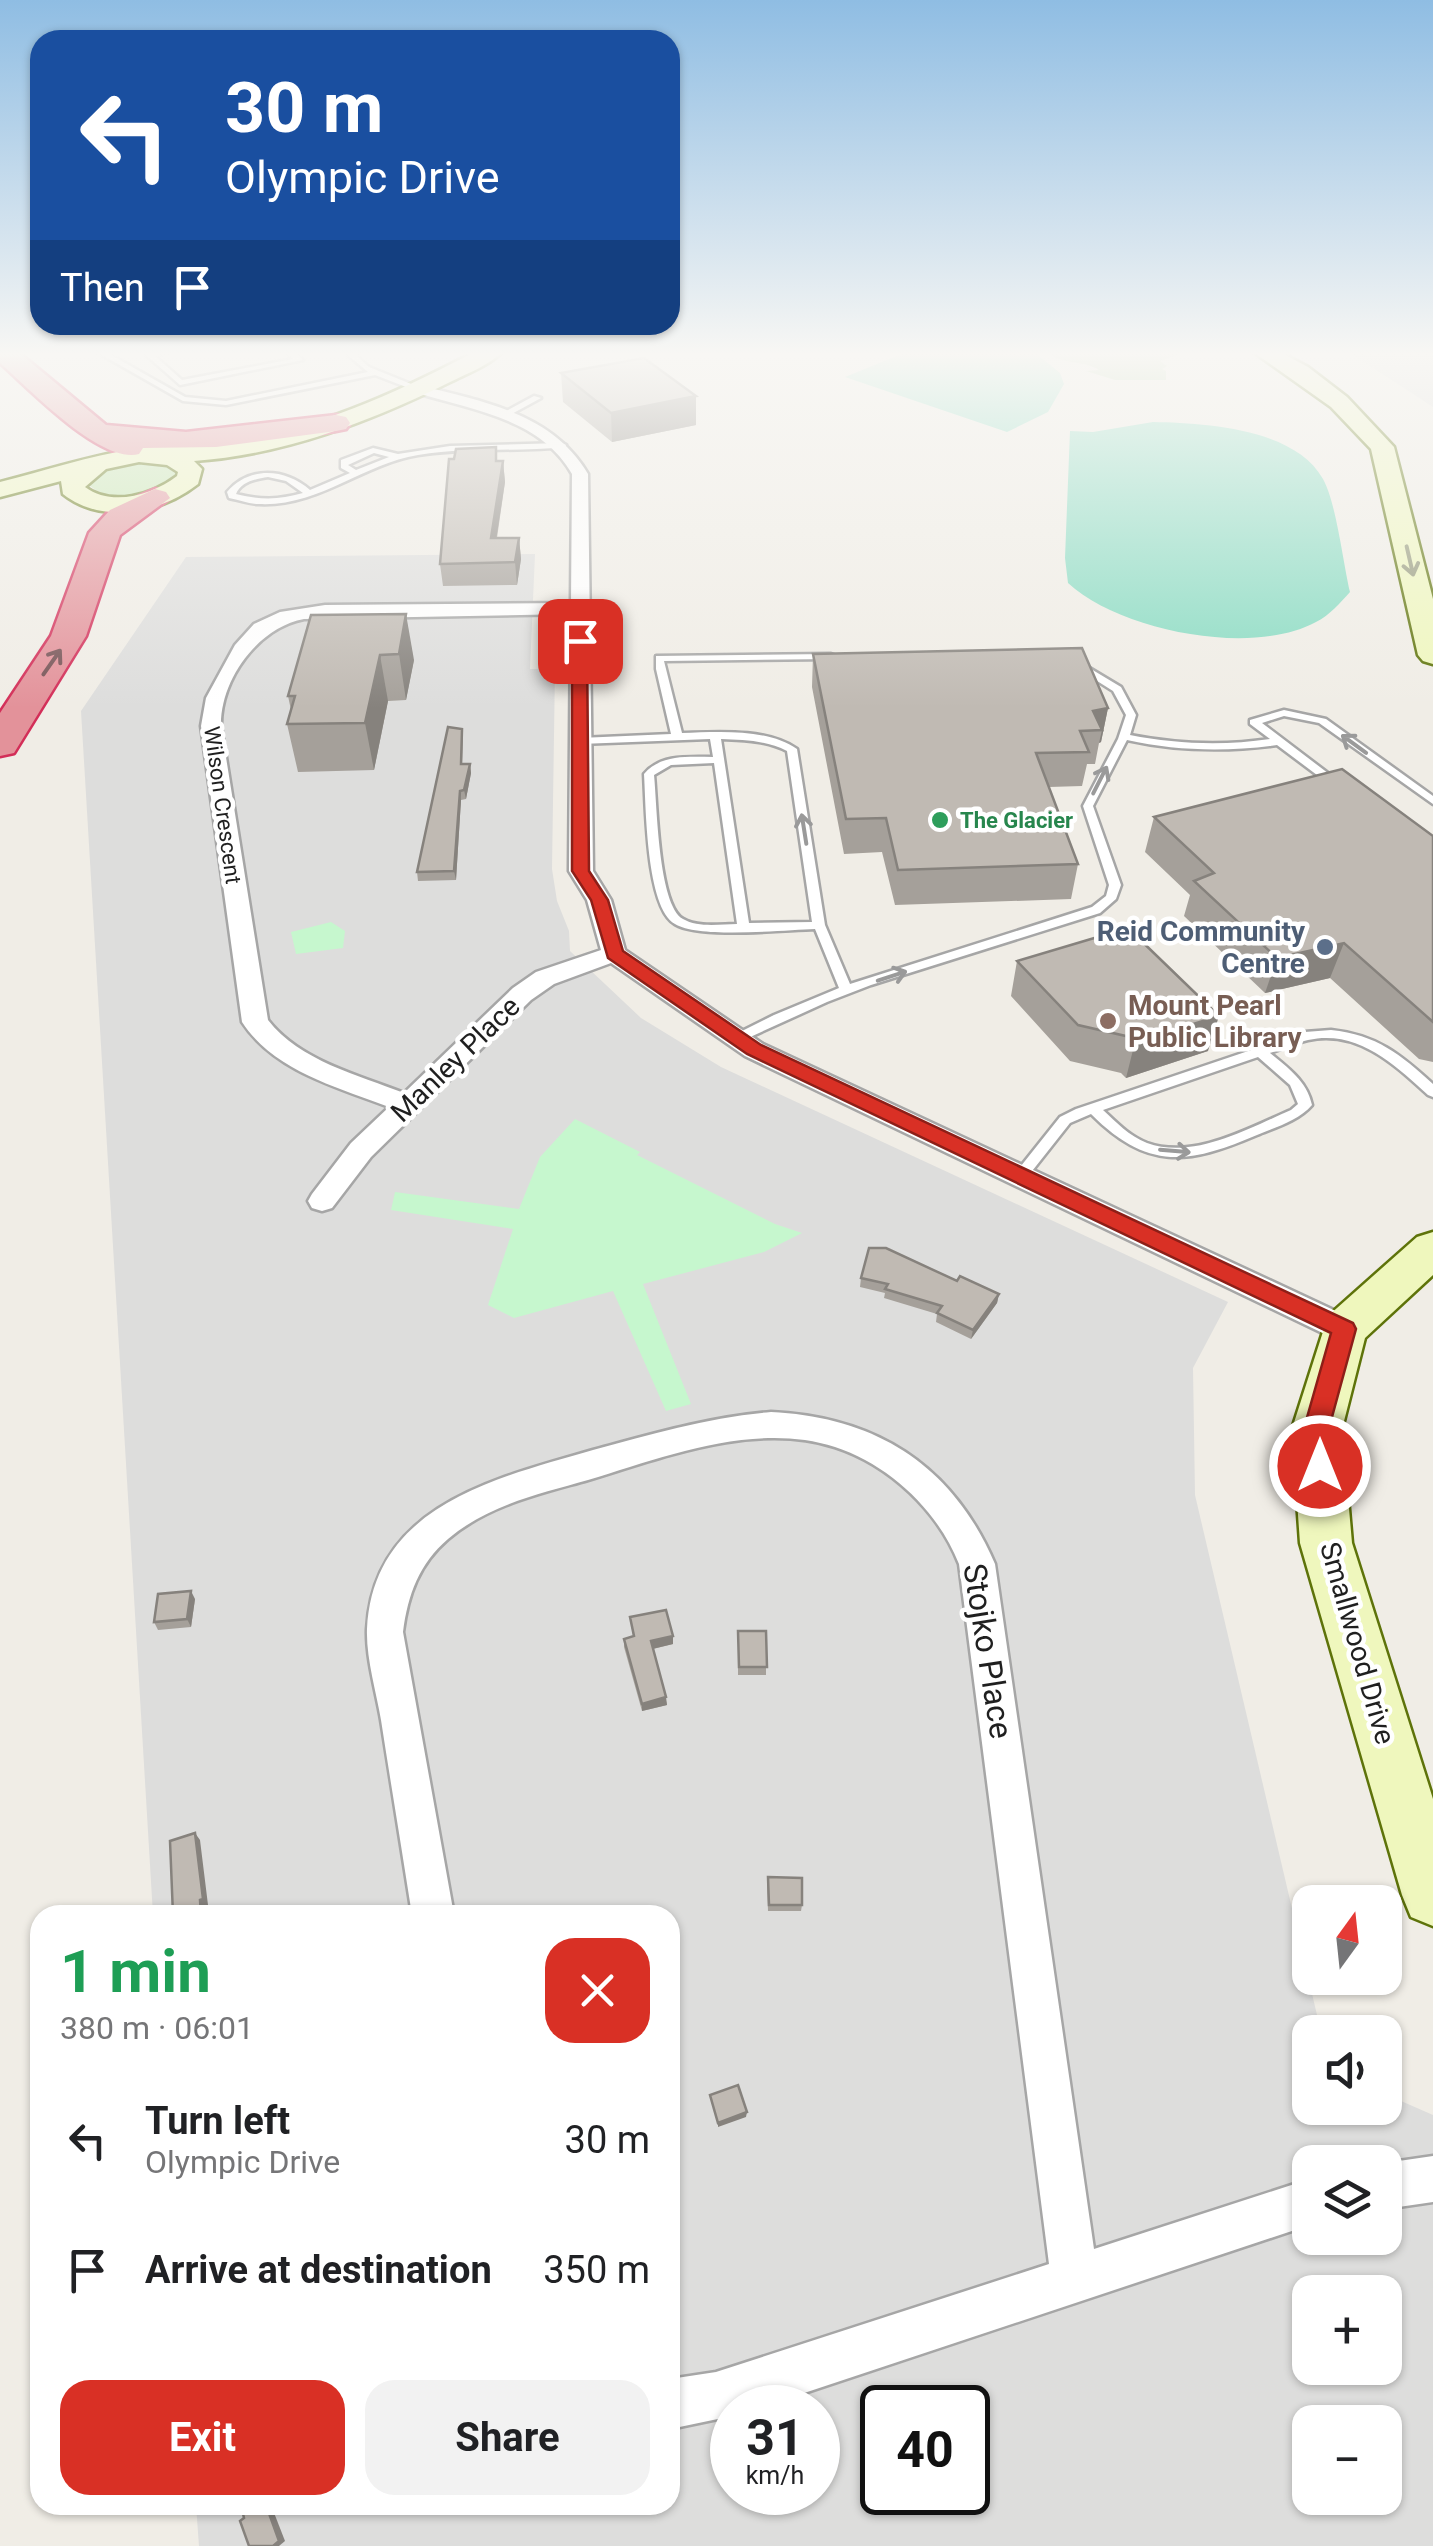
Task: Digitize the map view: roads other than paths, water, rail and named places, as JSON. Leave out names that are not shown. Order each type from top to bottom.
[{"type":"highway","points":[[0,745],[16,713],[69,636],[85,599],[104,535],[117,520],[168,492]]},
{"type":"main road","points":[[0,492],[75,470]]},
{"type":"main road","points":[[86,499],[74,492],[72,481],[88,470]]},
{"type":"main road","points":[[168,492],[189,479],[190,470]]},
{"type":"main road","points":[[0,492],[115,503],[168,492],[221,470]]},
{"type":"main road","points":[[1388,470],[1433,654]]},
{"type":"main road","points":[[1344,1329],[1433,1249]]},
{"type":"main road","name":"Smallwood Drive","points":[[1344,1329],[1317,1428],[1326,1543],[1433,1895]]},
{"type":"street","points":[[578,470],[581,871],[600,900],[614,954],[737,1039],[1344,1329]]},
{"type":"street","name":"Wilson Crescent","points":[[407,1104],[293,1056],[268,1040],[255,1022],[210,726],[213,706],[246,638],[283,617],[324,611],[580,608]]},
{"type":"street","name":"Manley Place","points":[[322,1201],[354,1158],[533,985],[614,954]]},
{"type":"street","name":"Stojko Place","points":[[431,1905],[385,1632],[386,1610],[400,1569],[429,1532],[469,1504],[493,1494],[726,1428],[774,1423],[798,1426],[870,1447],[916,1477],[937,1497],[968,1540],[977,1564],[1075,2279]]},
{"type":"street","points":[[1402,2184],[1433,2179]]},
{"type":"street","points":[[680,2402],[716,2397],[1292,2208]]},
{"type":"lane","points":[[351,470],[358,474]]},
{"type":"lane","points":[[306,491],[293,480],[271,475],[244,480],[231,492],[240,500],[298,498],[306,491],[368,470]]},
{"type":"lane","points":[[677,738],[676,717],[664,695],[659,658],[837,656]]},
{"type":"lane","points":[[737,1039],[773,1019],[848,991],[1096,910],[1112,897],[1116,884],[1088,806],[1099,778],[1126,737],[1131,715],[1118,689],[1106,679],[1065,662]]},
{"type":"lane","points":[[1350,795],[1254,722],[1284,713],[1311,716],[1433,801]]},
{"type":"lane","points":[[715,736],[744,927]]},
{"type":"lane","points":[[580,741],[770,737],[792,749],[819,925],[848,991]]},
{"type":"lane","points":[[1126,737],[1180,747],[1280,742]]},
{"type":"lane","points":[[718,760],[663,762],[652,767],[649,774],[657,877],[670,912],[678,921],[701,928],[819,925]]},
{"type":"lane","points":[[1020,1176],[1065,1120],[1310,1035],[1354,1036],[1385,1049],[1433,1092]]},
{"type":"lane","points":[[1093,1108],[1124,1139],[1168,1152],[1200,1152],[1296,1113],[1305,1105],[1305,1096],[1297,1085],[1260,1052]]},
{"type":"place","name":"The Glacier","points":[[940,820]]},
{"type":"place","name":"Reid Community Centre","points":[[1325,947]]},
{"type":"place","name":"Mount Pearl Public Library","points":[[1108,1021]]}]
